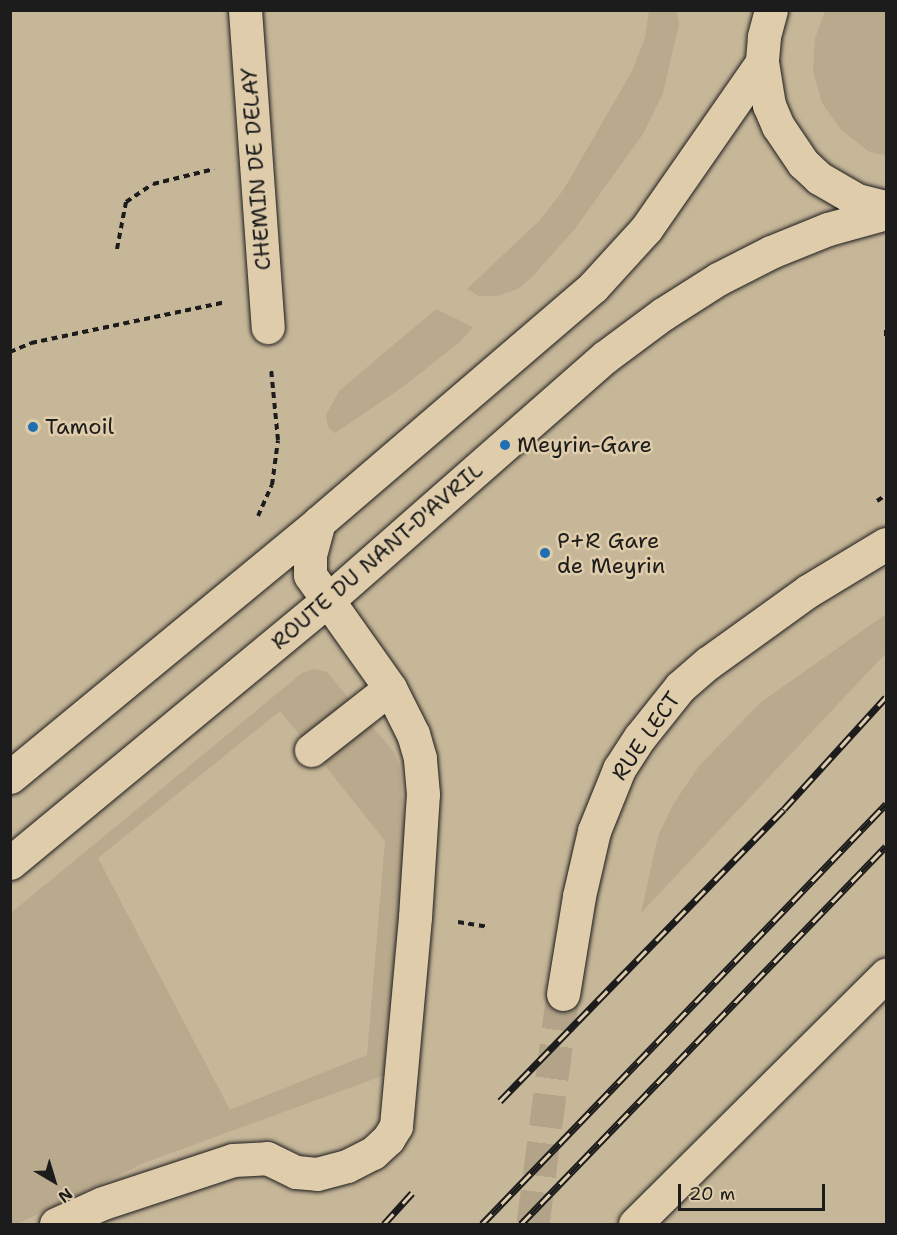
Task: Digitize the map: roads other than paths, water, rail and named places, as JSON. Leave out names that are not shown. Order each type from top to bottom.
[{"type":"main road","name":"CHEMIN DE DELAY","points":[[245,10],[267,314]]},
{"type":"main road","points":[[770,11],[764,37],[762,62],[769,105],[778,126],[802,163],[838,190],[857,200],[886,207]]},
{"type":"main road","points":[[10,777],[320,522],[547,330],[593,287],[646,229],[762,62]]},
{"type":"main road","name":"ROUTE DU NANT-D'AVRIL","points":[[10,863],[327,601],[605,357],[663,314],[718,279],[771,252],[828,229],[886,213]]},
{"type":"main road","points":[[56,1224],[103,1203],[233,1160],[267,1158],[296,1172],[317,1174],[337,1169],[373,1153],[393,1133],[400,1102],[423,794],[420,758],[413,734],[390,688],[310,575],[310,555],[320,522]]},
{"type":"main road","name":"RUE LECT","points":[[563,994],[579,896],[594,831],[619,769],[640,737],[680,687],[708,663],[808,591],[886,544]]},
{"type":"main road","points":[[311,750],[390,688]]},
{"type":"main road","points":[[635,1224],[886,975]]},
{"type":"tunnel","points":[[533,1224],[563,994]]},
{"type":"railway","points":[[500,1101],[784,809],[886,697]]},
{"type":"railway","points":[[482,1224],[886,804]]},
{"type":"railway","points":[[521,1224],[886,846]]},
{"type":"railway","points":[[384,1224],[412,1193]]},
{"type":"place","name":"Tamoil","points":[[33,427]]},
{"type":"place","name":"Meyrin-Gare","points":[[505,445]]},
{"type":"place","name":"P+R Gare de Meyrin","points":[[545,553]]}]
